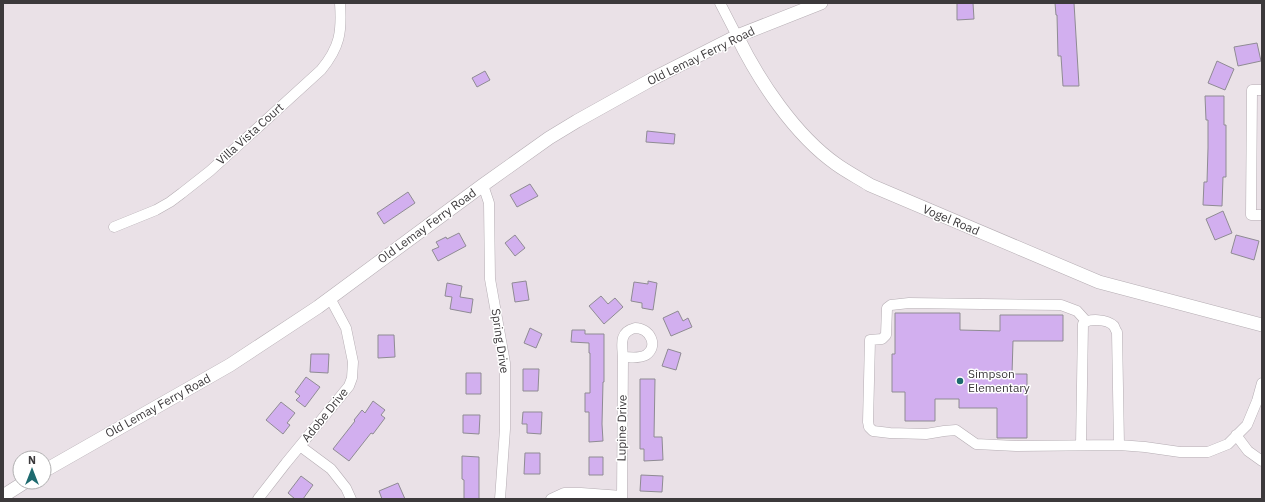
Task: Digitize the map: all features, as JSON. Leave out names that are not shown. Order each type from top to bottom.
[{"type":"main road","name":"Old Lemay Ferry Road","points":[[52,466],[230,365],[330,298],[483,185],[549,138],[577,121],[656,77],[737,36],[821,3]]},
{"type":"main road","name":"Vogel Road","points":[[737,36],[748,60],[777,102],[808,140],[836,164],[870,185],[1099,282],[1262,325]]},
{"type":"main road","points":[[3,496],[12,490]]},
{"type":"street","name":"Villa Vista Court","points":[[114,227],[156,210],[182,194],[210,171],[321,70],[336,49],[340,36],[340,3]]},
{"type":"street","name":"Vogel Road","points":[[720,3],[737,36]]},
{"type":"street","points":[[1262,90],[1252,90],[1251,207],[1251,215],[1262,215]]},
{"type":"street","name":"Spring Drive","points":[[483,185],[489,203],[490,279],[505,363],[505,429],[500,499]]},
{"type":"street","name":"Adobe Drive","points":[[258,499],[348,386],[352,378],[353,362],[346,328],[330,298]]},
{"type":"street","points":[[1086,321],[1077,311],[1062,305],[909,303],[891,305],[887,308],[886,335],[882,339],[870,340],[869,427],[873,431],[890,433],[926,434],[956,430],[976,444],[1016,446],[1119,445],[1180,452],[1208,452],[1228,444],[1247,425],[1257,401],[1262,383]]},
{"type":"street","points":[[1081,446],[1083,324],[1086,321],[1092,320],[1105,322],[1114,326],[1117,332],[1119,445]]},
{"type":"street","name":"Lupine Drive","points":[[622,497],[623,357]]},
{"type":"street","points":[[1236,435],[1248,451],[1262,461]]},
{"type":"street","points":[[300,446],[331,469],[346,488],[351,499]]},
{"type":"street","points":[[551,499],[564,493],[622,497]]},
{"type":"building","points":[[957,3],[973,3],[974,19],[957,20]]},
{"type":"building","points":[[1055,3],[1074,3],[1079,86],[1063,86],[1061,56],[1058,56],[1057,15]]},
{"type":"building","points":[[1257,43],[1261,61],[1238,66],[1234,47]]},
{"type":"building","points":[[1217,61],[1234,69],[1225,90],[1208,83]]},
{"type":"building","points":[[485,71],[490,80],[477,87],[472,78]]},
{"type":"building","points":[[1205,96],[1224,96],[1224,125],[1226,125],[1226,177],[1223,177],[1222,206],[1203,205],[1204,182],[1207,182],[1208,148],[1208,120],[1206,120]]},
{"type":"building","points":[[647,131],[675,134],[674,144],[646,142]]},
{"type":"building","points":[[530,184],[538,196],[517,207],[510,195]]},
{"type":"building","points":[[408,192],[415,203],[384,224],[377,213]]},
{"type":"building","points":[[1223,211],[1232,233],[1215,240],[1206,219]]},
{"type":"building","points":[[459,233],[466,246],[438,261],[432,250],[439,247],[436,242],[446,237],[447,239]]},
{"type":"building","points":[[515,235],[525,248],[515,256],[505,243]]},
{"type":"building","points":[[1236,235],[1259,241],[1254,260],[1231,253]]},
{"type":"building","points":[[526,281],[529,300],[515,302],[512,283]]},
{"type":"building","points":[[648,281],[657,283],[653,310],[642,308],[642,303],[631,301],[634,282],[648,284]]},
{"type":"building","points":[[447,283],[462,286],[460,297],[473,299],[471,313],[450,309],[452,297],[445,296]]},
{"type":"building","points":[[601,296],[608,304],[615,298],[623,307],[604,324],[589,306]]},
{"type":"building","points":[[678,311],[683,321],[688,318],[692,327],[671,336],[663,318]]},
{"type":"building","name":"Simpson Elementary","points":[[895,313],[960,313],[960,330],[1000,331],[1000,315],[1063,315],[1063,341],[1013,341],[1012,374],[1027,374],[1027,438],[997,438],[997,408],[959,408],[959,399],[935,399],[935,421],[905,421],[905,392],[892,392],[892,354],[895,354]]},
{"type":"building","points":[[530,328],[542,334],[536,348],[524,343]]},
{"type":"building","points":[[572,330],[585,330],[585,334],[604,334],[603,441],[589,442],[589,412],[585,412],[585,393],[590,393],[589,343],[571,342]]},
{"type":"building","points":[[378,335],[394,335],[395,357],[378,358]]},
{"type":"building","points":[[668,349],[681,353],[676,370],[662,366]]},
{"type":"building","points":[[311,354],[329,354],[328,373],[310,372]]},
{"type":"building","points":[[523,369],[539,369],[538,391],[523,391]]},
{"type":"building","points":[[466,373],[481,373],[481,394],[466,394]]},
{"type":"building","points":[[306,377],[320,387],[305,407],[296,400],[300,396],[295,392]]},
{"type":"building","points":[[640,379],[655,379],[654,437],[662,437],[663,460],[644,461],[644,449],[640,449]]},
{"type":"building","points":[[373,401],[385,410],[381,415],[385,418],[349,461],[333,449],[362,410],[365,413]]},
{"type":"building","points":[[281,402],[295,413],[287,423],[290,425],[283,434],[266,420]]},
{"type":"building","points":[[523,412],[542,412],[541,434],[527,433],[527,424],[522,424]]},
{"type":"building","points":[[463,415],[480,415],[479,434],[463,433]]},
{"type":"building","points":[[525,453],[540,453],[540,474],[524,474]]},
{"type":"building","points":[[462,456],[479,457],[479,499],[464,499]]},
{"type":"building","points":[[589,457],[603,457],[603,475],[589,475]]},
{"type":"building","points":[[641,475],[663,476],[662,492],[640,491]]},
{"type":"building","points":[[301,476],[313,485],[303,499],[295,499],[288,493]]},
{"type":"building","points":[[398,483],[405,499],[382,499],[379,491]]},
{"type":"place","name":"Simpson Elementary","points":[[960,381]]}]
